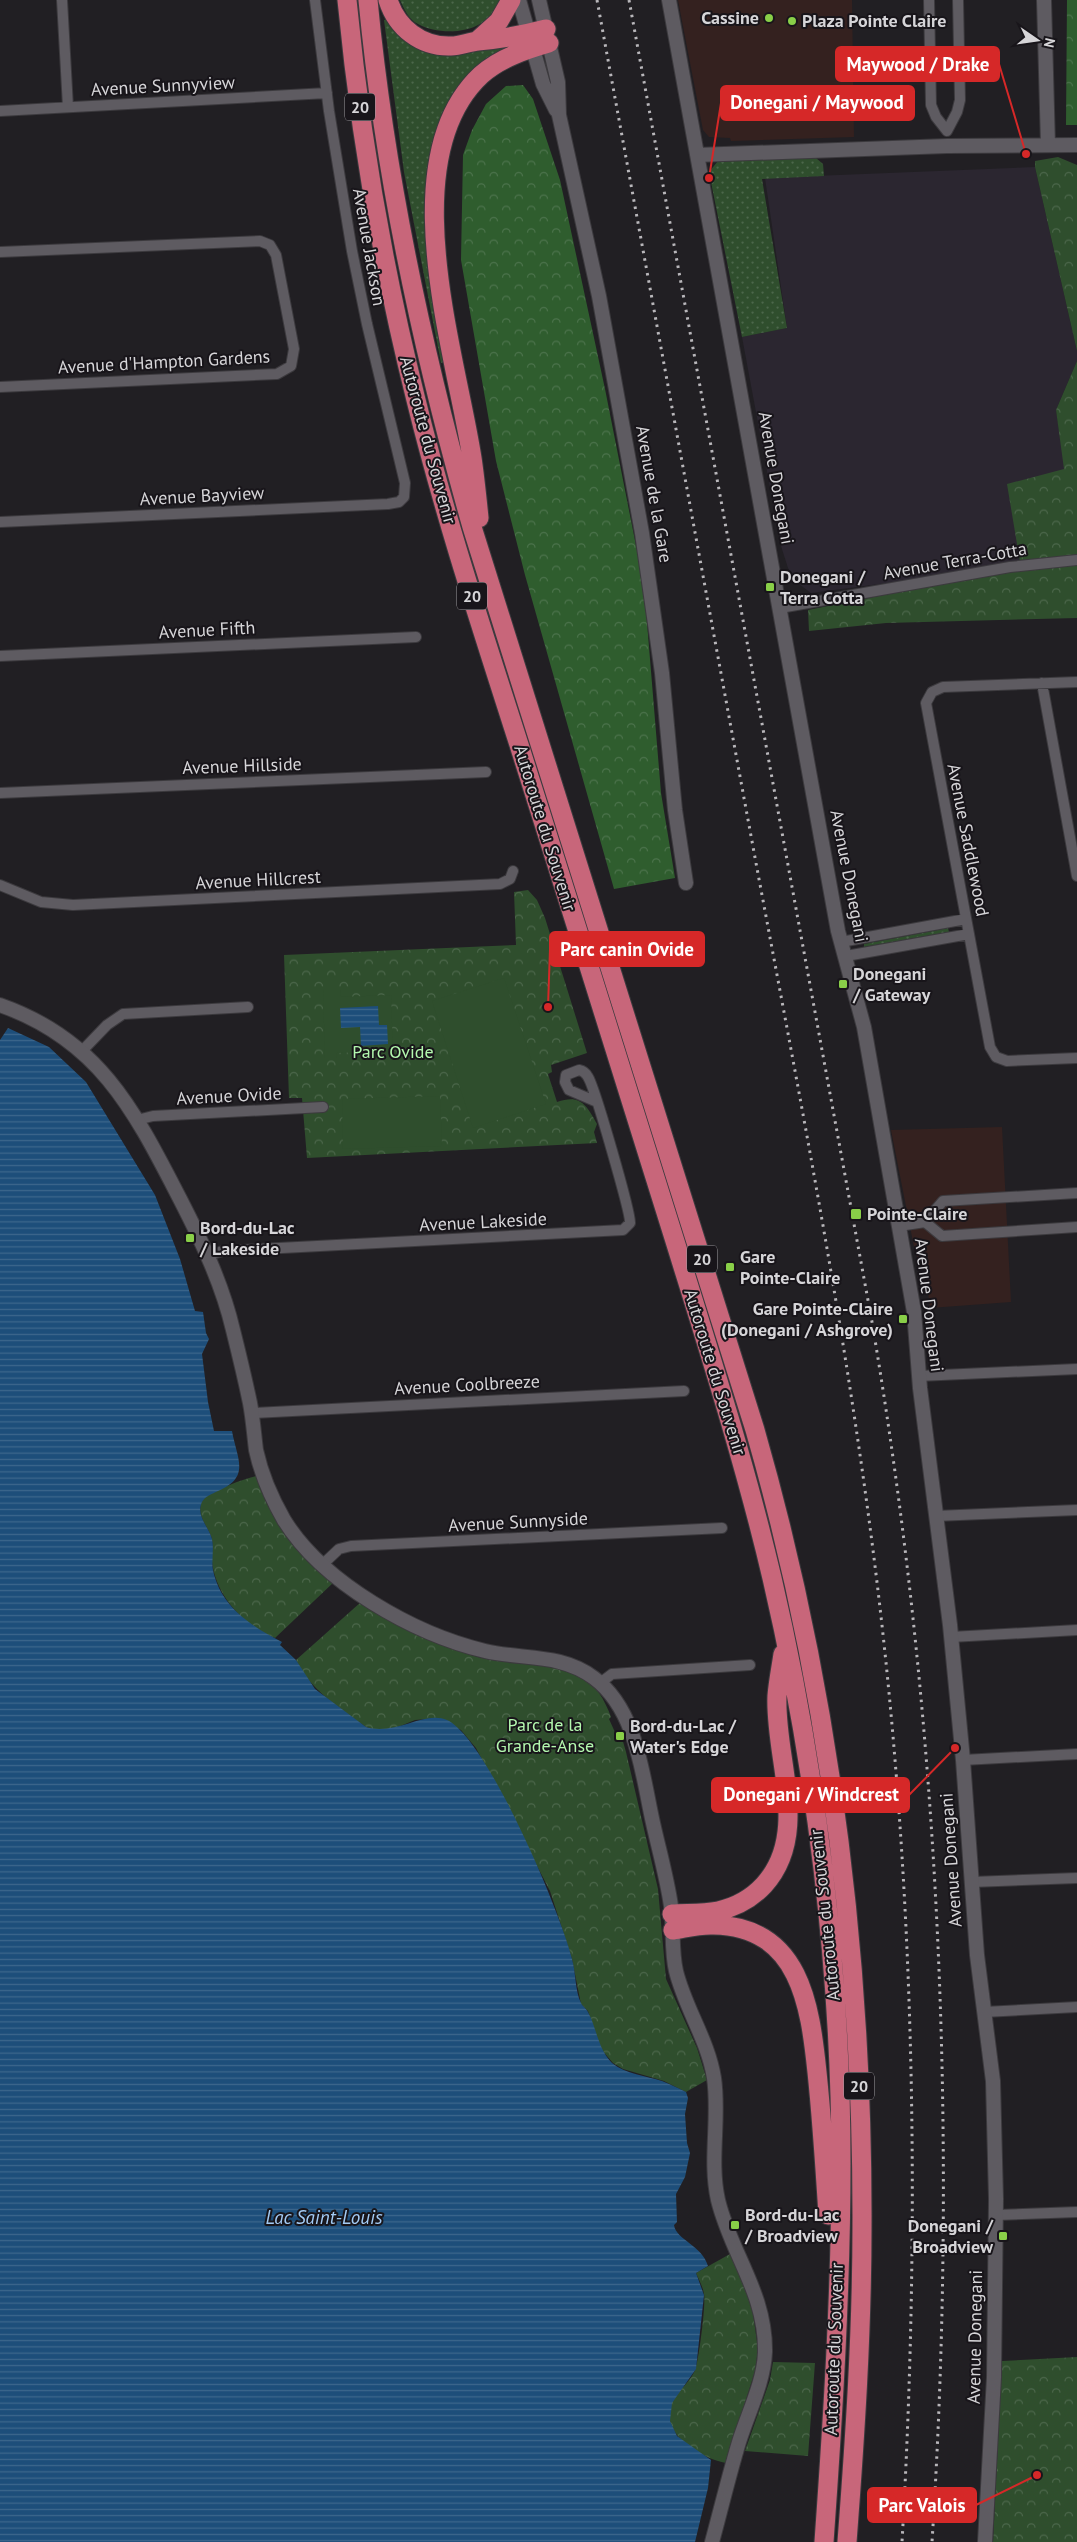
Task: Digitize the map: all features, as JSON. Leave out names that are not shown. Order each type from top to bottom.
[{"type":"highway","name":"Autoroute du Souvenir","points":[[347,0],[374,202],[395,312],[416,402],[458,550],[730,1417],[756,1513],[785,1641],[814,1810],[834,2002],[841,2163],[836,2350],[824,2542]]},
{"type":"highway","name":"Autoroute du Souvenir","points":[[368,0],[389,168],[411,286],[445,430],[484,564],[755,1430],[784,1539],[817,1700],[832,1791],[848,1918],[860,2111],[861,2308],[848,2542]]},
{"type":"highway","points":[[388,0],[399,22],[410,33],[423,41],[449,46],[477,42],[539,38]]},
{"type":"highway","points":[[477,42],[499,21],[511,0]]},
{"type":"highway","points":[[484,564],[472,458],[451,348],[437,255],[434,215],[436,190],[449,128],[466,93],[480,76],[539,38]]},
{"type":"highway","points":[[672,1922],[737,1905],[761,1888],[780,1862],[786,1842],[788,1820],[777,1697],[785,1641]]},
{"type":"highway","points":[[672,1922],[722,1925],[754,1934],[782,1954],[794,1970],[803,1989],[814,2043],[821,2108],[836,2350]]},
{"type":"street","points":[[62,0],[68,107]]},
{"type":"street","name":"Avenue Jackson","points":[[315,0],[327,93],[359,287],[405,483],[404,497]]},
{"type":"street","name":"Avenue de la Gare","points":[[519,0],[539,38]]},
{"type":"street","name":"Avenue de la Gare","points":[[539,0],[539,38],[543,84],[559,115],[597,287],[642,533],[660,663],[675,810],[686,883]]},
{"type":"street","name":"Avenue Donegani","points":[[669,0],[841,942],[864,1028],[913,1306],[919,1376],[951,1637],[963,1760],[977,1955],[994,2088],[996,2215],[994,2377],[985,2542]]},
{"type":"street","points":[[929,0],[931,105],[940,123],[947,131]]},
{"type":"street","points":[[947,146],[947,131],[957,112],[960,100],[958,0]]},
{"type":"street","points":[[1044,0],[1048,145]]},
{"type":"street","name":"Avenue Sunnyview","points":[[0,111],[327,93]]},
{"type":"street","points":[[697,155],[947,146],[1077,145]]},
{"type":"street","name":"Avenue d'Hampton Gardens","points":[[0,252],[260,241],[270,245],[276,255],[294,349],[291,366],[277,374],[0,387]]},
{"type":"street","name":"Avenue Bayview","points":[[0,522],[388,504],[398,502],[404,497]]},
{"type":"street","name":"Avenue Terra-Cotta","points":[[780,608],[1010,566],[1077,560]]},
{"type":"street","name":"Avenue Fifth","points":[[0,656],[416,637]]},
{"type":"street","name":"Avenue Saddlewood","points":[[1077,682],[943,687],[932,692],[926,703],[990,1046],[996,1057],[1008,1061],[1077,1058]]},
{"type":"street","points":[[1042,683],[1077,876]]},
{"type":"street","name":"Avenue Hillside","points":[[0,793],[486,772]]},
{"type":"street","name":"Avenue Hillcrest","points":[[0,885],[41,902],[74,905],[500,884],[510,879],[513,872]]},
{"type":"street","points":[[841,942],[966,919]]},
{"type":"street","points":[[846,956],[969,934]]},
{"type":"street","points":[[0,1004],[45,1026],[81,1052],[112,1082],[137,1120],[208,1255],[226,1303],[252,1413],[258,1457],[280,1513],[298,1539],[322,1564],[368,1598],[417,1626],[486,1651],[550,1658],[566,1663],[600,1683],[621,1713],[634,1740],[672,1922],[673,1951],[677,1974],[707,2053],[714,2077],[718,2202],[757,2297],[764,2339],[762,2374],[738,2446],[712,2542]]},
{"type":"street","points":[[81,1052],[106,1025],[123,1014],[248,1007]]},
{"type":"street","name":"Avenue Lakeside","points":[[208,1255],[223,1251],[624,1230],[630,1223],[630,1212],[597,1102]]},
{"type":"street","name":"Avenue Ovide","points":[[137,1120],[152,1116],[323,1107]]},
{"type":"street","points":[[899,1226],[925,1222],[943,1201],[1077,1192]]},
{"type":"street","points":[[925,1222],[942,1236],[1077,1228]]},
{"type":"street","points":[[919,1376],[1077,1369]]},
{"type":"street","name":"Avenue Coolbreeze","points":[[252,1413],[684,1391]]},
{"type":"street","points":[[936,1516],[1077,1510]]},
{"type":"street","name":"Avenue Sunnyside","points":[[322,1564],[336,1552],[351,1546],[722,1528]]},
{"type":"street","points":[[951,1637],[1077,1630]]},
{"type":"street","points":[[600,1683],[612,1674],[750,1665]]},
{"type":"street","points":[[963,1760],[1077,1754]]},
{"type":"street","points":[[972,1882],[1077,1878]]},
{"type":"street","points":[[984,2012],[1077,2007]]},
{"type":"street","points":[[996,2215],[1077,2212]]},
{"type":"shaded area","points":[[678,0],[852,0],[854,137],[731,141],[730,138],[709,137],[703,130]]},
{"type":"shaded area","points":[[1035,167],[1077,351],[1077,361],[1056,410],[1065,469],[1021,568],[1009,567],[811,593],[795,581],[788,568],[781,546],[742,337],[787,328],[765,178]]},
{"type":"shaded area","points":[[1002,1127],[1011,1302],[930,1308],[926,1275],[915,1252],[891,1130]]},
{"type":"green space","points":[[400,0],[499,0],[487,20],[477,26],[465,30],[440,31],[412,20]]},
{"type":"green space","points":[[1067,0],[1077,0],[1077,125],[1066,125]]},
{"type":"green space","points":[[389,18],[398,31],[510,45],[511,48],[440,143],[449,360],[441,363],[404,172],[384,20]]},
{"type":"green space","points":[[523,85],[533,99],[560,180],[605,389],[644,586],[661,793],[675,878],[614,889],[525,575],[496,461],[461,260],[463,155],[472,130],[486,104],[506,86]]},
{"type":"green space","points":[[1058,157],[1077,165],[1077,351],[1035,167],[1035,161]]},
{"type":"green space","points":[[816,158],[823,164],[824,176],[762,179],[787,328],[742,337],[709,172],[718,161]]},
{"type":"green space","points":[[1077,361],[1077,618],[886,623],[809,631],[808,610],[1021,568],[1007,484],[1064,469],[1056,410]]},
{"type":"green space","name":"Parc Ovide","points":[[528,890],[537,900],[545,918],[587,1053],[551,1065],[552,1072],[548,1074],[557,1102],[571,1099],[577,1100],[586,1106],[597,1124],[594,1132],[597,1143],[307,1158],[302,1098],[289,1098],[284,955],[516,945],[514,892]]},
{"type":"green space","points":[[948,928],[949,932],[864,947],[864,944]]},
{"type":"green space","points":[[504,978],[546,1104],[473,1128],[432,1001]]},
{"type":"green space","points":[[323,989],[340,989],[341,997],[391,995],[393,1051],[337,1053],[336,1058],[325,1058]]},
{"type":"green space","points":[[440,1096],[442,1146],[343,1149],[342,1099]]},
{"type":"green space","points":[[256,1476],[279,1522],[288,1535],[307,1559],[334,1582],[275,1638],[242,1618],[219,1587],[212,1562],[212,1539],[200,1511],[202,1501],[211,1493]]},
{"type":"green space","name":"Parc de la Grande-Anse","points":[[361,1602],[429,1637],[471,1655],[486,1659],[557,1668],[574,1673],[588,1681],[599,1693],[609,1711],[611,1717],[609,1719],[618,1739],[622,1738],[626,1752],[658,1889],[666,1979],[697,2048],[707,2080],[686,2092],[664,2081],[623,2069],[613,2063],[601,2049],[588,2011],[581,2004],[572,1959],[550,1891],[476,1748],[461,1730],[438,1718],[415,1720],[393,1729],[376,1730],[366,1727],[326,1698],[309,1680],[296,1660]]},
{"type":"green space","points":[[730,2254],[751,2299],[758,2349],[755,2371],[726,2463],[705,2456],[684,2443],[676,2434],[669,2414],[672,2402],[692,2376],[697,2361],[702,2330],[704,2294],[696,2273]]},
{"type":"green space","points":[[1077,2357],[1077,2542],[993,2542],[1002,2361]]},
{"type":"green space","points":[[773,2362],[815,2363],[808,2456],[745,2451],[770,2380]]},
{"type":"water","points":[[378,1006],[379,1025],[387,1025],[388,1044],[361,1046],[360,1027],[341,1028],[340,1008]]},
{"type":"water","name":"Lac Saint-Louis","points":[[8,1028],[49,1047],[86,1082],[155,1195],[180,1259],[195,1311],[203,1312],[206,1333],[209,1339],[202,1354],[214,1431],[232,1431],[239,1466],[235,1480],[203,1500],[200,1507],[201,1516],[212,1540],[213,1570],[223,1595],[230,1605],[249,1622],[282,1642],[280,1645],[296,1660],[315,1689],[366,1727],[388,1728],[429,1718],[438,1718],[447,1720],[463,1734],[482,1758],[501,1791],[538,1868],[565,1936],[573,1964],[579,1998],[591,2018],[607,2057],[612,2063],[623,2070],[662,2081],[686,2092],[688,2098],[685,2114],[687,2143],[690,2153],[685,2177],[676,2194],[677,2222],[674,2225],[679,2235],[700,2253],[708,2266],[696,2273],[704,2295],[696,2369],[672,2403],[670,2421],[677,2436],[711,2460],[708,2488],[695,2542],[0,2542],[0,1040]]},
{"type":"railway","points":[[597,0],[811,1158],[860,1454],[885,1653],[903,1875],[912,2097],[911,2320],[902,2542]]},
{"type":"railway","points":[[629,0],[872,1322],[895,1473],[914,1625],[928,1777],[937,1930],[942,2083],[943,2236],[940,2389],[932,2542]]},
{"type":"place","name":"Cassine","points":[[769,18]]},
{"type":"place","name":"Plaza Pointe Claire","points":[[792,21]]},
{"type":"place","name":"Maywood / Drake","points":[[1026,154]]},
{"type":"place","name":"Donegani / Maywood","points":[[709,178]]},
{"type":"place","name":"Donegani / Terra Cotta","points":[[770,587]]},
{"type":"place","name":"Donegani / Gateway","points":[[843,984]]},
{"type":"place","name":"Parc canin Ovide","points":[[548,1007]]},
{"type":"place","name":"Pointe-Claire","points":[[856,1214]]},
{"type":"place","name":"Bord-du-Lac / Lakeside","points":[[190,1238]]},
{"type":"place","name":"Gare Pointe-Claire","points":[[730,1267]]},
{"type":"place","name":"Gare Pointe-Claire (Donegani / Ashgrove)","points":[[903,1319]]},
{"type":"place","name":"Bord-du-Lac / Water's Edge","points":[[620,1736]]},
{"type":"place","name":"Donegani / Windcrest","points":[[955,1748]]},
{"type":"place","name":"Bord-du-Lac / Broadview","points":[[735,2225]]},
{"type":"place","name":"Donegani / Broadview","points":[[1003,2236]]},
{"type":"place","name":"Parc Valois","points":[[1037,2475]]}]
